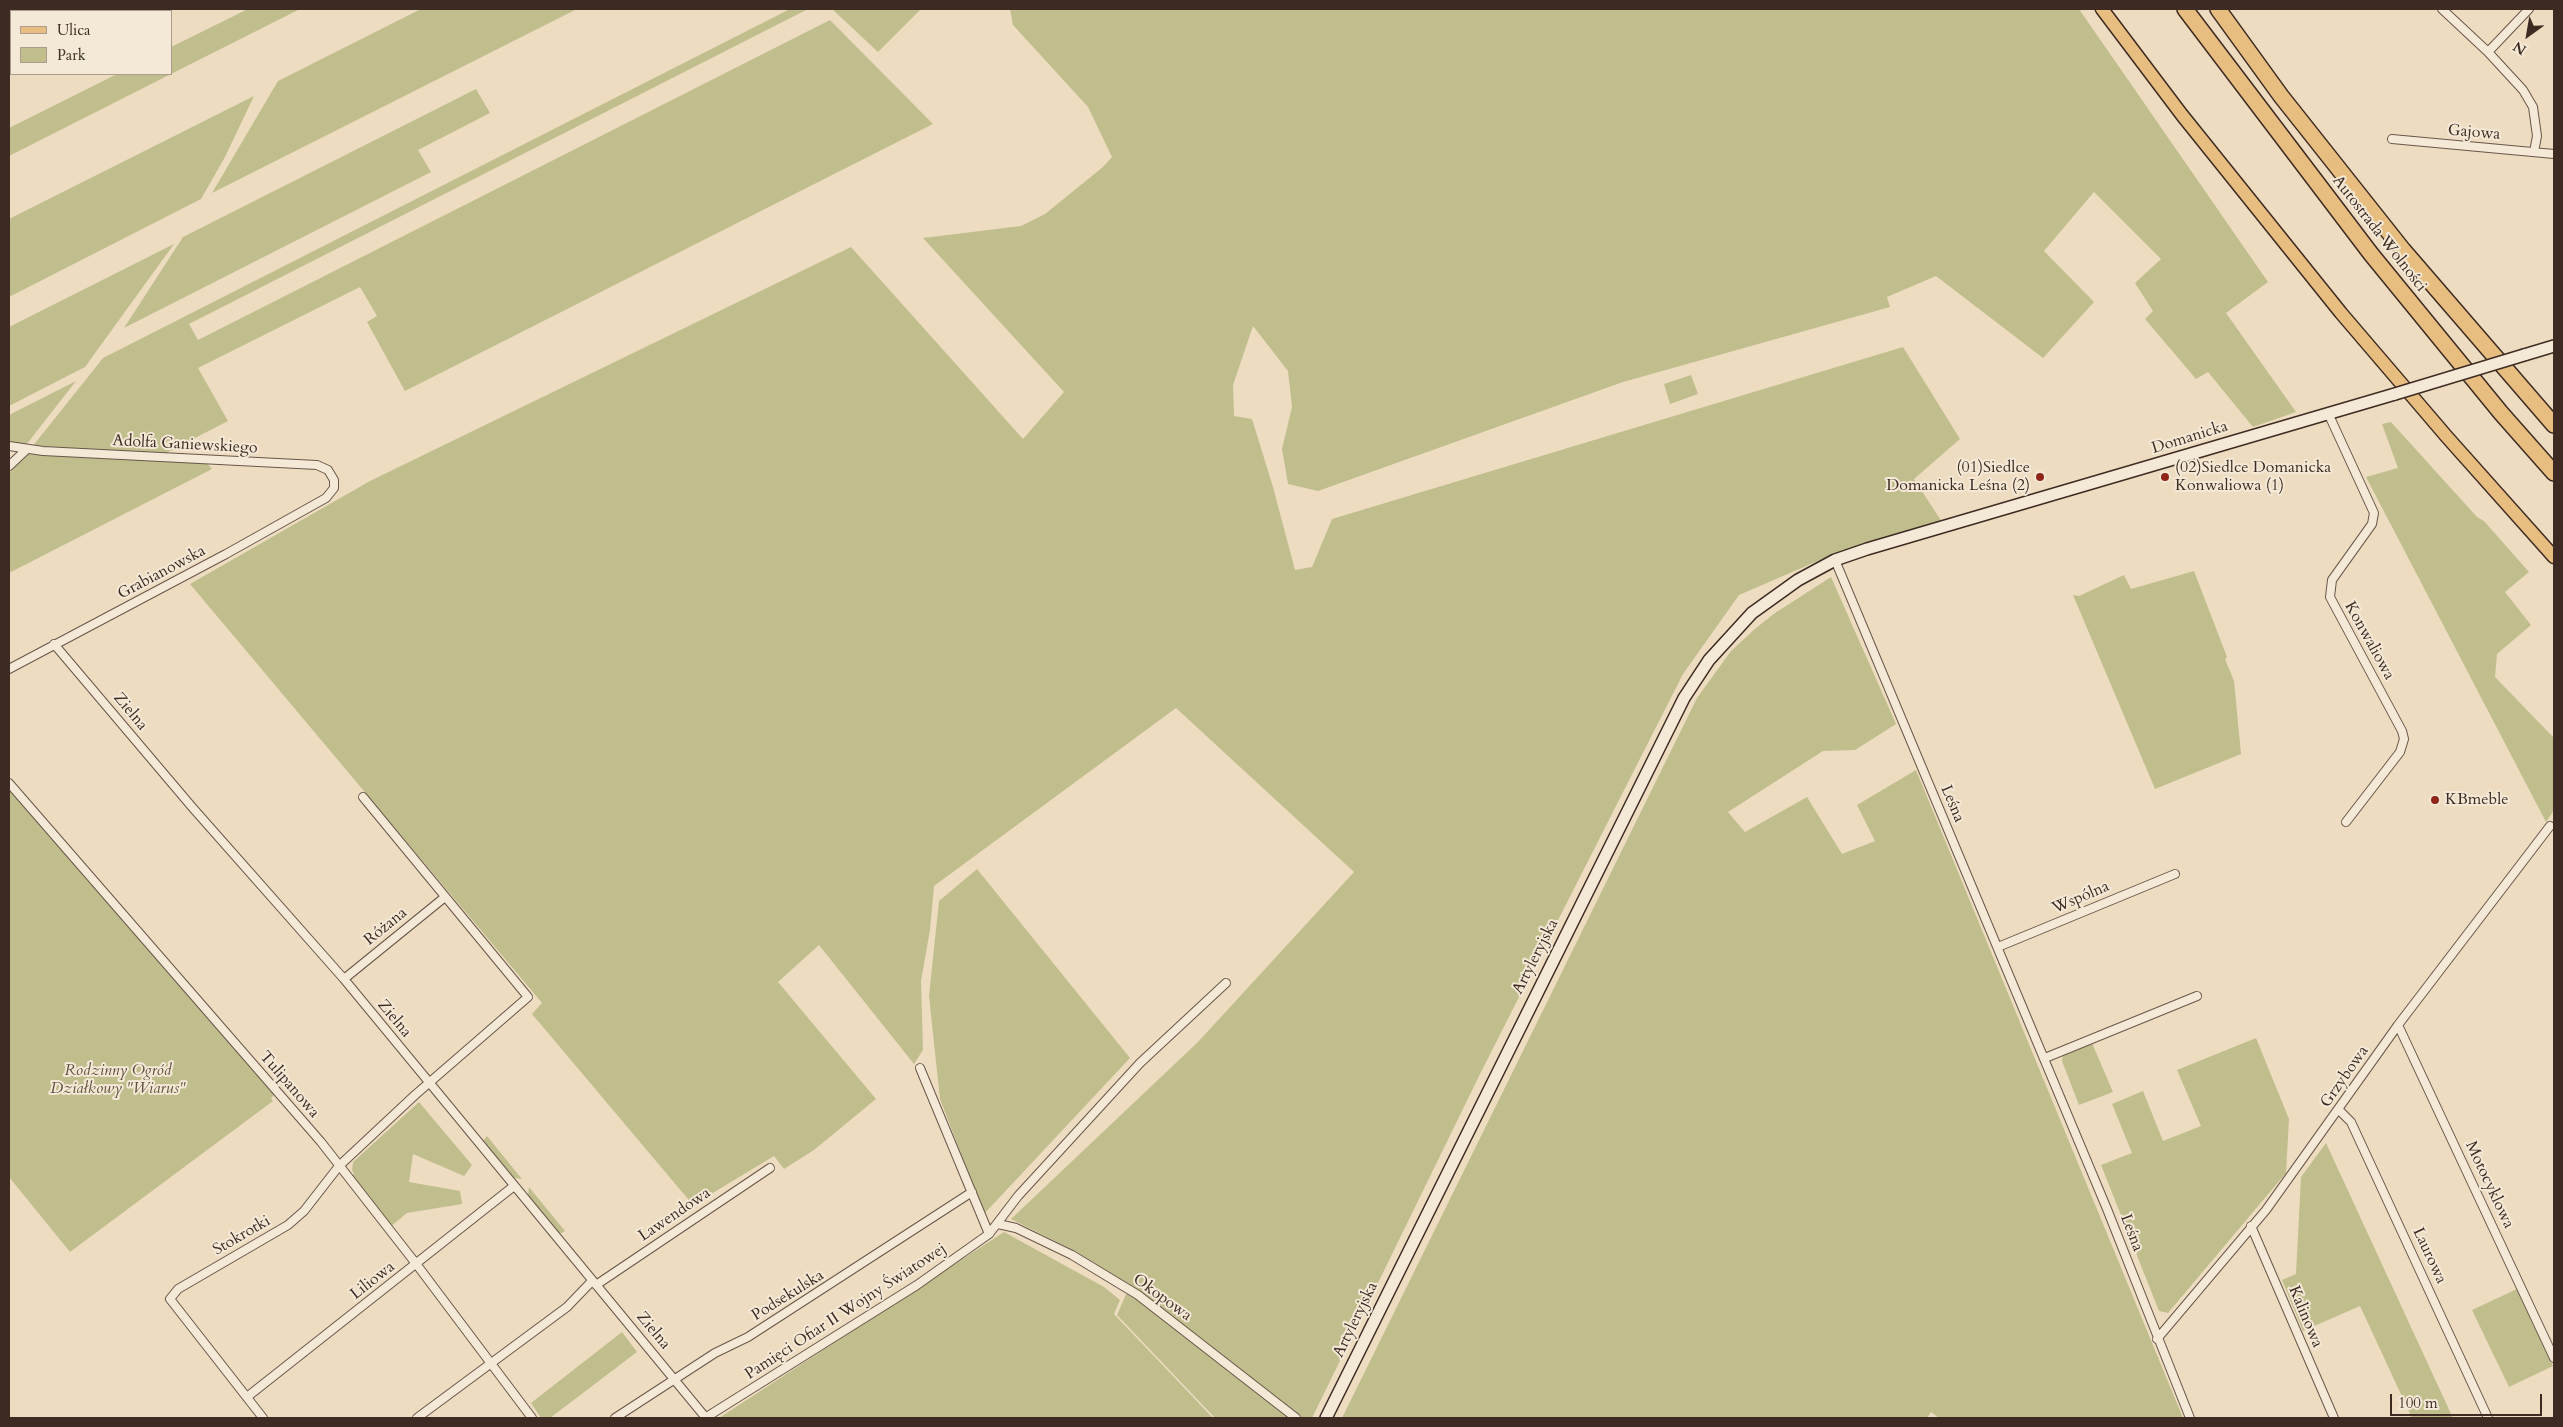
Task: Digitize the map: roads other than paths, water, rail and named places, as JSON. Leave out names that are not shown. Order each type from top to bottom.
[{"type":"highway","name":"Autostrada Wolności","points":[[2185,9],[2371,254],[2502,414],[2554,473]]},
{"type":"highway","name":"Autostrada Wolności","points":[[2218,9],[2281,96],[2403,250],[2554,425]]},
{"type":"main road","points":[[2102,9],[2182,115],[2341,312],[2447,437],[2554,557]]},
{"type":"street","points":[[2442,9],[2488,52],[2522,90],[2533,107],[2537,136],[2534,152]]},
{"type":"street","points":[[2488,52],[2529,9]]},
{"type":"street","name":"Gajowa","points":[[2392,140],[2554,154]]},
{"type":"street","name":"Domanicka","points":[[1835,560],[2554,346]]},
{"type":"street","name":"Konwaliowa","points":[[2328,413],[2374,513],[2372,524],[2332,580],[2330,597],[2402,731],[2404,739],[2400,752],[2346,822]]},
{"type":"street","name":"Adolfa Ganiewskiego","points":[[9,446],[27,449],[316,465],[328,470],[334,480],[334,488],[326,498]]},
{"type":"street","points":[[9,466],[27,449]]},
{"type":"street","name":"Grabianowska","points":[[9,669],[226,554],[326,498]]},
{"type":"street","name":"Leśna","points":[[1835,560],[2045,1058],[2190,1418]]},
{"type":"street","name":"Artyleryjska","points":[[1326,1418],[1684,698],[1709,660],[1752,613],[1783,589],[1835,560]]},
{"type":"street","name":"Zielna","points":[[54,644],[192,807],[344,979],[676,1380],[705,1418]]},
{"type":"street","name":"Tulipanowa","points":[[9,783],[321,1142],[417,1264],[532,1418]]},
{"type":"street","points":[[363,797],[445,896]]},
{"type":"street","name":"Grzybowa","points":[[2157,1338],[2289,1181],[2398,1025],[2550,826]]},
{"type":"street","name":"Wspólna","points":[[1998,947],[2175,874]]},
{"type":"street","name":"Różana","points":[[344,979],[445,896]]},
{"type":"street","name":"Stokrotki","points":[[263,1418],[170,1299],[178,1288],[288,1225],[304,1211],[339,1166],[429,1083],[528,997],[445,896]]},
{"type":"street","name":"Pamięci Ofiar II Wojny Światowej","points":[[705,1418],[917,1285],[988,1234],[998,1224],[1018,1196],[1140,1063],[1226,982]]},
{"type":"street","points":[[2045,1058],[2198,996]]},
{"type":"street","name":"Motocyklowa","points":[[2398,1025],[2554,1358]]},
{"type":"street","points":[[920,1068],[988,1234]]},
{"type":"street","name":"Laurowa","points":[[2339,1110],[2351,1122],[2488,1418]]},
{"type":"street","name":"Lawendowa","points":[[490,1363],[567,1307],[594,1283],[770,1168]]},
{"type":"street","name":"Liliowa","points":[[247,1397],[514,1186]]},
{"type":"street","name":"Podsekulska","points":[[615,1418],[715,1353],[748,1337],[972,1192]]},
{"type":"street","name":"Okopowa","points":[[998,1224],[1016,1228],[1072,1256],[1138,1295],[1296,1418]]},
{"type":"street","name":"Kalinowa","points":[[2251,1226],[2334,1418]]},
{"type":"street","points":[[417,1418],[490,1363]]},
{"type":"place","name":"(01)Siedlce Domanicka Leśna (2)","points":[[2040,477]]},
{"type":"place","name":"(02)Siedlce Domanicka Konwaliowa (1)","points":[[2165,477]]},
{"type":"place","name":"KBmeble","points":[[2435,800]]},
{"type":"park label","name":"Rodzinny Ogród Działkowy \"Wiarus\"","points":[[118,1080]]}]
